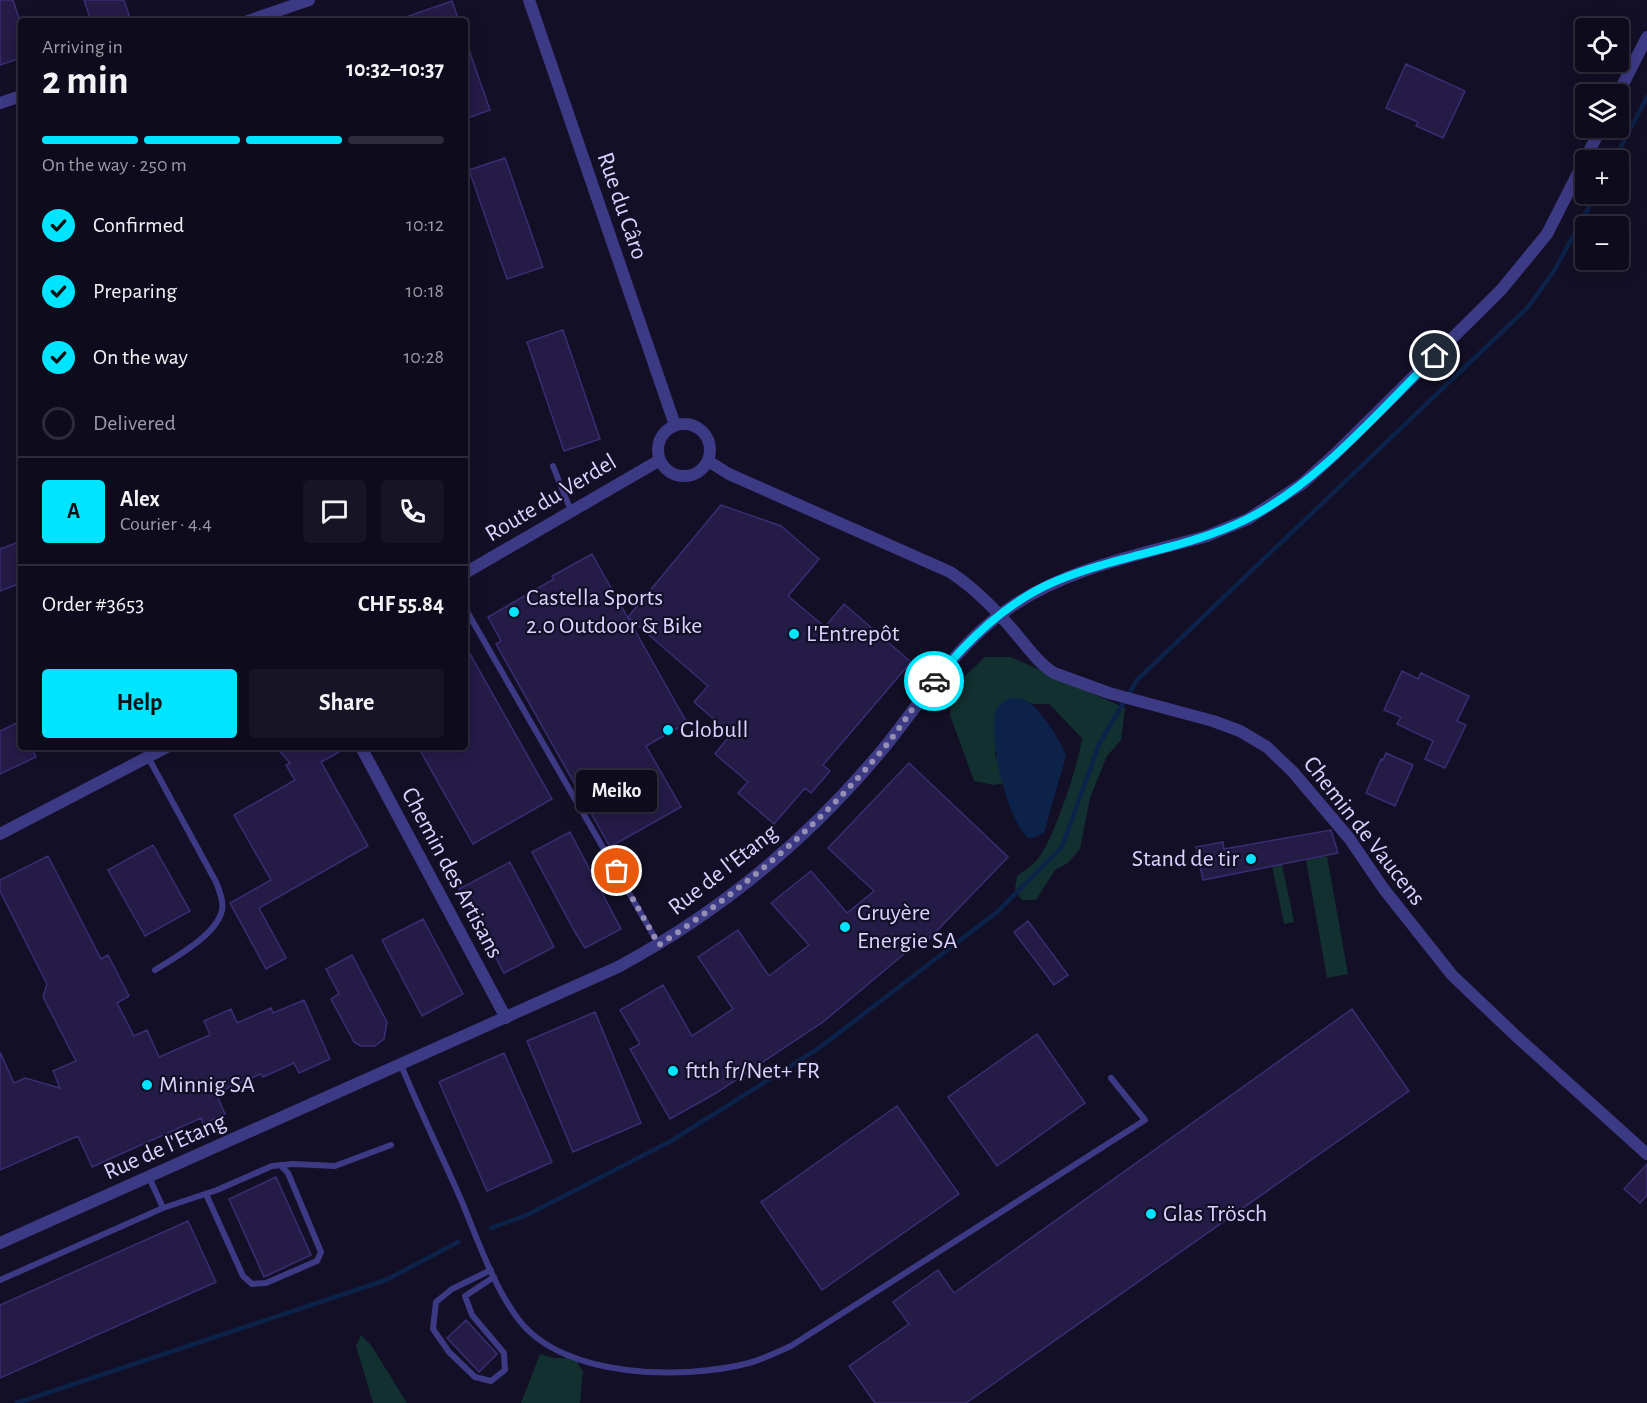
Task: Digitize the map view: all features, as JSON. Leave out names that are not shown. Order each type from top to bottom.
[{"type":"street","points":[[257,18],[309,0]]},
{"type":"street","name":"Rue du Câro","points":[[529,0],[675,425]]},
{"type":"street","points":[[1623,84],[1647,37]]},
{"type":"street","points":[[0,103],[18,97]]},
{"type":"street","name":"Rue de l'Etang","points":[[1,1241],[618,967],[659,945],[730,897],[764,870],[823,815],[889,742],[928,687],[960,650],[999,615],[1031,594],[1071,575],[1229,528],[1265,509],[1302,484],[1501,290],[1547,234],[1596,138]]},
{"type":"street","points":[[691,424],[704,432],[710,446],[708,461],[696,473],[679,476],[664,467],[660,460],[658,443],[668,429],[675,425],[691,424]]},
{"type":"street","name":"Route du Verdel","points":[[468,571],[660,460]]},
{"type":"street","points":[[708,461],[729,474],[950,572],[967,584],[999,615]]},
{"type":"street","name":"Chemin de Vaucens","points":[[999,615],[1046,667],[1076,683],[1222,724],[1240,731],[1267,747],[1293,771],[1349,838],[1389,896],[1452,975],[1647,1154]]},
{"type":"street","points":[[0,834],[161,750]]},
{"type":"street","name":"Chemin des Artisans","points":[[363,750],[506,1018]]},
{"type":"lane","points":[[553,466],[571,511]]},
{"type":"lane","points":[[468,613],[659,945]]},
{"type":"lane","points":[[148,757],[216,882],[222,903],[222,911],[210,931],[178,956],[155,970]]},
{"type":"lane","points":[[401,1065],[490,1270],[519,1321],[548,1346],[576,1358],[614,1369],[653,1373],[701,1372],[750,1363],[791,1346],[1145,1120],[1111,1078]]},
{"type":"lane","points":[[0,1280],[163,1208],[206,1194],[279,1164],[335,1166],[392,1145]]},
{"type":"lane","points":[[206,1194],[243,1276],[252,1284],[266,1283],[317,1261],[321,1252],[288,1173],[279,1164]]},
{"type":"lane","points":[[149,1177],[163,1208]]},
{"type":"lane","points":[[490,1270],[452,1289],[436,1302],[433,1329],[449,1352],[475,1377],[491,1381],[505,1370],[504,1353],[472,1315],[465,1296],[494,1277]]},
{"type":"green space","points":[[985,657],[1011,657],[1125,708],[1121,740],[1107,756],[1090,798],[1080,849],[1068,863],[1055,870],[1036,900],[1022,900],[1015,889],[1017,876],[1036,861],[1050,838],[1071,783],[1082,738],[1049,704],[1032,704],[1023,699],[1011,698],[995,754],[1004,783],[994,785],[974,781],[950,715],[953,688]]},
{"type":"green space","points":[[1327,856],[1348,974],[1327,978],[1306,860]]},
{"type":"green space","points":[[1282,864],[1294,922],[1284,924],[1272,866]]},
{"type":"green space","points":[[361,1335],[371,1345],[407,1403],[373,1403],[356,1346]]},
{"type":"green space","points":[[540,1354],[553,1358],[575,1358],[583,1372],[580,1403],[521,1403]]},
{"type":"water","points":[[1011,698],[1025,700],[1037,709],[1055,734],[1066,756],[1044,833],[1033,838],[1028,838],[1013,815],[997,761],[994,727],[996,711],[1000,704]]},
{"type":"building","points":[[0,0],[13,0],[19,18],[18,59],[0,65]]},
{"type":"building","points":[[84,0],[124,0],[130,18],[90,18]]},
{"type":"building","points":[[452,1],[458,18],[403,18]]},
{"type":"building","points":[[468,47],[490,110],[468,118]]},
{"type":"building","points":[[1406,64],[1465,91],[1443,138],[1416,126],[1418,122],[1386,108]]},
{"type":"building","points":[[505,158],[543,267],[507,279],[469,170]]},
{"type":"building","points":[[563,330],[600,439],[564,451],[527,342]]},
{"type":"building","points":[[721,505],[781,526],[819,559],[788,596],[825,627],[844,604],[911,662],[823,765],[830,771],[811,793],[805,788],[774,824],[738,793],[748,782],[715,754],[731,734],[694,702],[708,686],[628,617]]},
{"type":"building","points":[[18,542],[18,584],[0,591],[0,549]]},
{"type":"building","points":[[592,554],[687,723],[646,746],[681,807],[610,847],[496,644],[501,641],[488,617],[554,579],[552,576]]},
{"type":"building","points":[[468,650],[552,799],[473,844],[420,750],[468,750]]},
{"type":"building","points":[[1402,671],[1418,679],[1421,673],[1469,696],[1457,721],[1466,725],[1445,768],[1425,759],[1433,741],[1397,724],[1401,717],[1384,710]]},
{"type":"building","points":[[18,722],[18,750],[32,750],[36,757],[0,774],[0,731]]},
{"type":"building","points":[[279,750],[343,750],[321,762],[368,846],[259,908],[286,958],[266,969],[230,903],[271,880],[234,815],[295,780],[286,765],[290,763]]},
{"type":"building","points":[[1386,753],[1413,765],[1395,806],[1366,793]]},
{"type":"building","name":"Gruyère Energie SA","points":[[909,763],[1008,857],[926,942],[923,938],[823,1022],[716,1093],[670,1119],[630,1049],[640,1044],[620,1010],[663,985],[692,1036],[733,1009],[698,957],[738,930],[769,976],[809,945],[771,903],[811,871],[847,913],[874,891],[828,848]]},
{"type":"building","name":"Stand de tir","points":[[1331,830],[1338,853],[1203,880],[1196,847],[1223,842],[1224,849]]},
{"type":"building","points":[[570,832],[621,929],[585,948],[532,852]]},
{"type":"building","points":[[153,845],[190,911],[145,936],[108,870]]},
{"type":"building","points":[[48,856],[101,959],[108,955],[129,996],[117,1003],[134,1036],[147,1030],[159,1057],[210,1035],[204,1021],[231,1009],[237,1023],[271,1008],[273,1013],[304,1000],[330,1059],[299,1073],[294,1063],[263,1077],[261,1074],[216,1093],[225,1114],[203,1124],[201,1118],[92,1167],[78,1136],[0,1170],[0,1052],[14,1083],[25,1078],[60,1088],[53,1071],[76,1061],[43,997],[47,984],[0,891],[0,880]]},
{"type":"building","points":[[510,862],[554,947],[504,973],[459,889]]},
{"type":"building","points":[[423,919],[463,994],[422,1016],[382,940]]},
{"type":"building","points":[[1028,921],[1068,975],[1054,985],[1014,932]]},
{"type":"building","points":[[352,955],[387,1022],[384,1039],[375,1046],[361,1046],[354,1042],[331,999],[339,994],[326,969]]},
{"type":"building","name":"Glas Trösch","points":[[1352,1009],[1409,1091],[966,1403],[875,1403],[849,1366],[909,1324],[893,1302],[938,1270],[954,1293]]},
{"type":"building","points":[[595,1012],[641,1123],[573,1152],[527,1041]]},
{"type":"building","points":[[1037,1034],[1085,1103],[997,1166],[948,1097]]},
{"type":"building","points":[[504,1053],[552,1162],[487,1191],[439,1082]]},
{"type":"building","points":[[897,1106],[959,1194],[822,1290],[761,1202]]},
{"type":"building","points":[[1647,1164],[1647,1195],[1640,1203],[1624,1189]]},
{"type":"building","points":[[276,1177],[311,1255],[264,1277],[229,1199]]},
{"type":"building","points":[[188,1221],[216,1282],[0,1378],[0,1305]]},
{"type":"building","points":[[466,1320],[497,1354],[479,1372],[447,1338]]},
{"type":"waterway","points":[[1619,150],[1647,97]]},
{"type":"waterway","points":[[491,1228],[527,1215],[671,1141],[819,1048],[997,912],[1062,847],[1099,744],[1137,680],[1528,307],[1554,271],[1591,204]]},
{"type":"waterway","points":[[17,1403],[386,1280],[458,1242]]},
{"type":"way so far","points":[[617,871],[659,945],[730,897],[764,870],[823,815],[889,742],[934,681]]},
{"type":"place","name":"Castella Sports 2.0 Outdoor & Bike","points":[[514,612]]},
{"type":"place","name":"L'Entrepôt","points":[[794,634]]},
{"type":"place","name":"Globull","points":[[668,730]]},
{"type":"place","name":"Stand de tir","points":[[1251,859]]},
{"type":"place","name":"Meiko","points":[[617,871]]},
{"type":"place","name":"Gruyère Energie SA","points":[[845,927]]},
{"type":"place","name":"ftth fr/Net+ FR","points":[[673,1071]]},
{"type":"place","name":"Minnig SA","points":[[147,1085]]},
{"type":"place","name":"Glas Trösch","points":[[1151,1214]]},
{"type":"route","points":[[934,681],[960,650],[980,631],[1007,609],[1042,588],[1071,575],[1229,528],[1282,498],[1317,471],[1435,356]]}]
